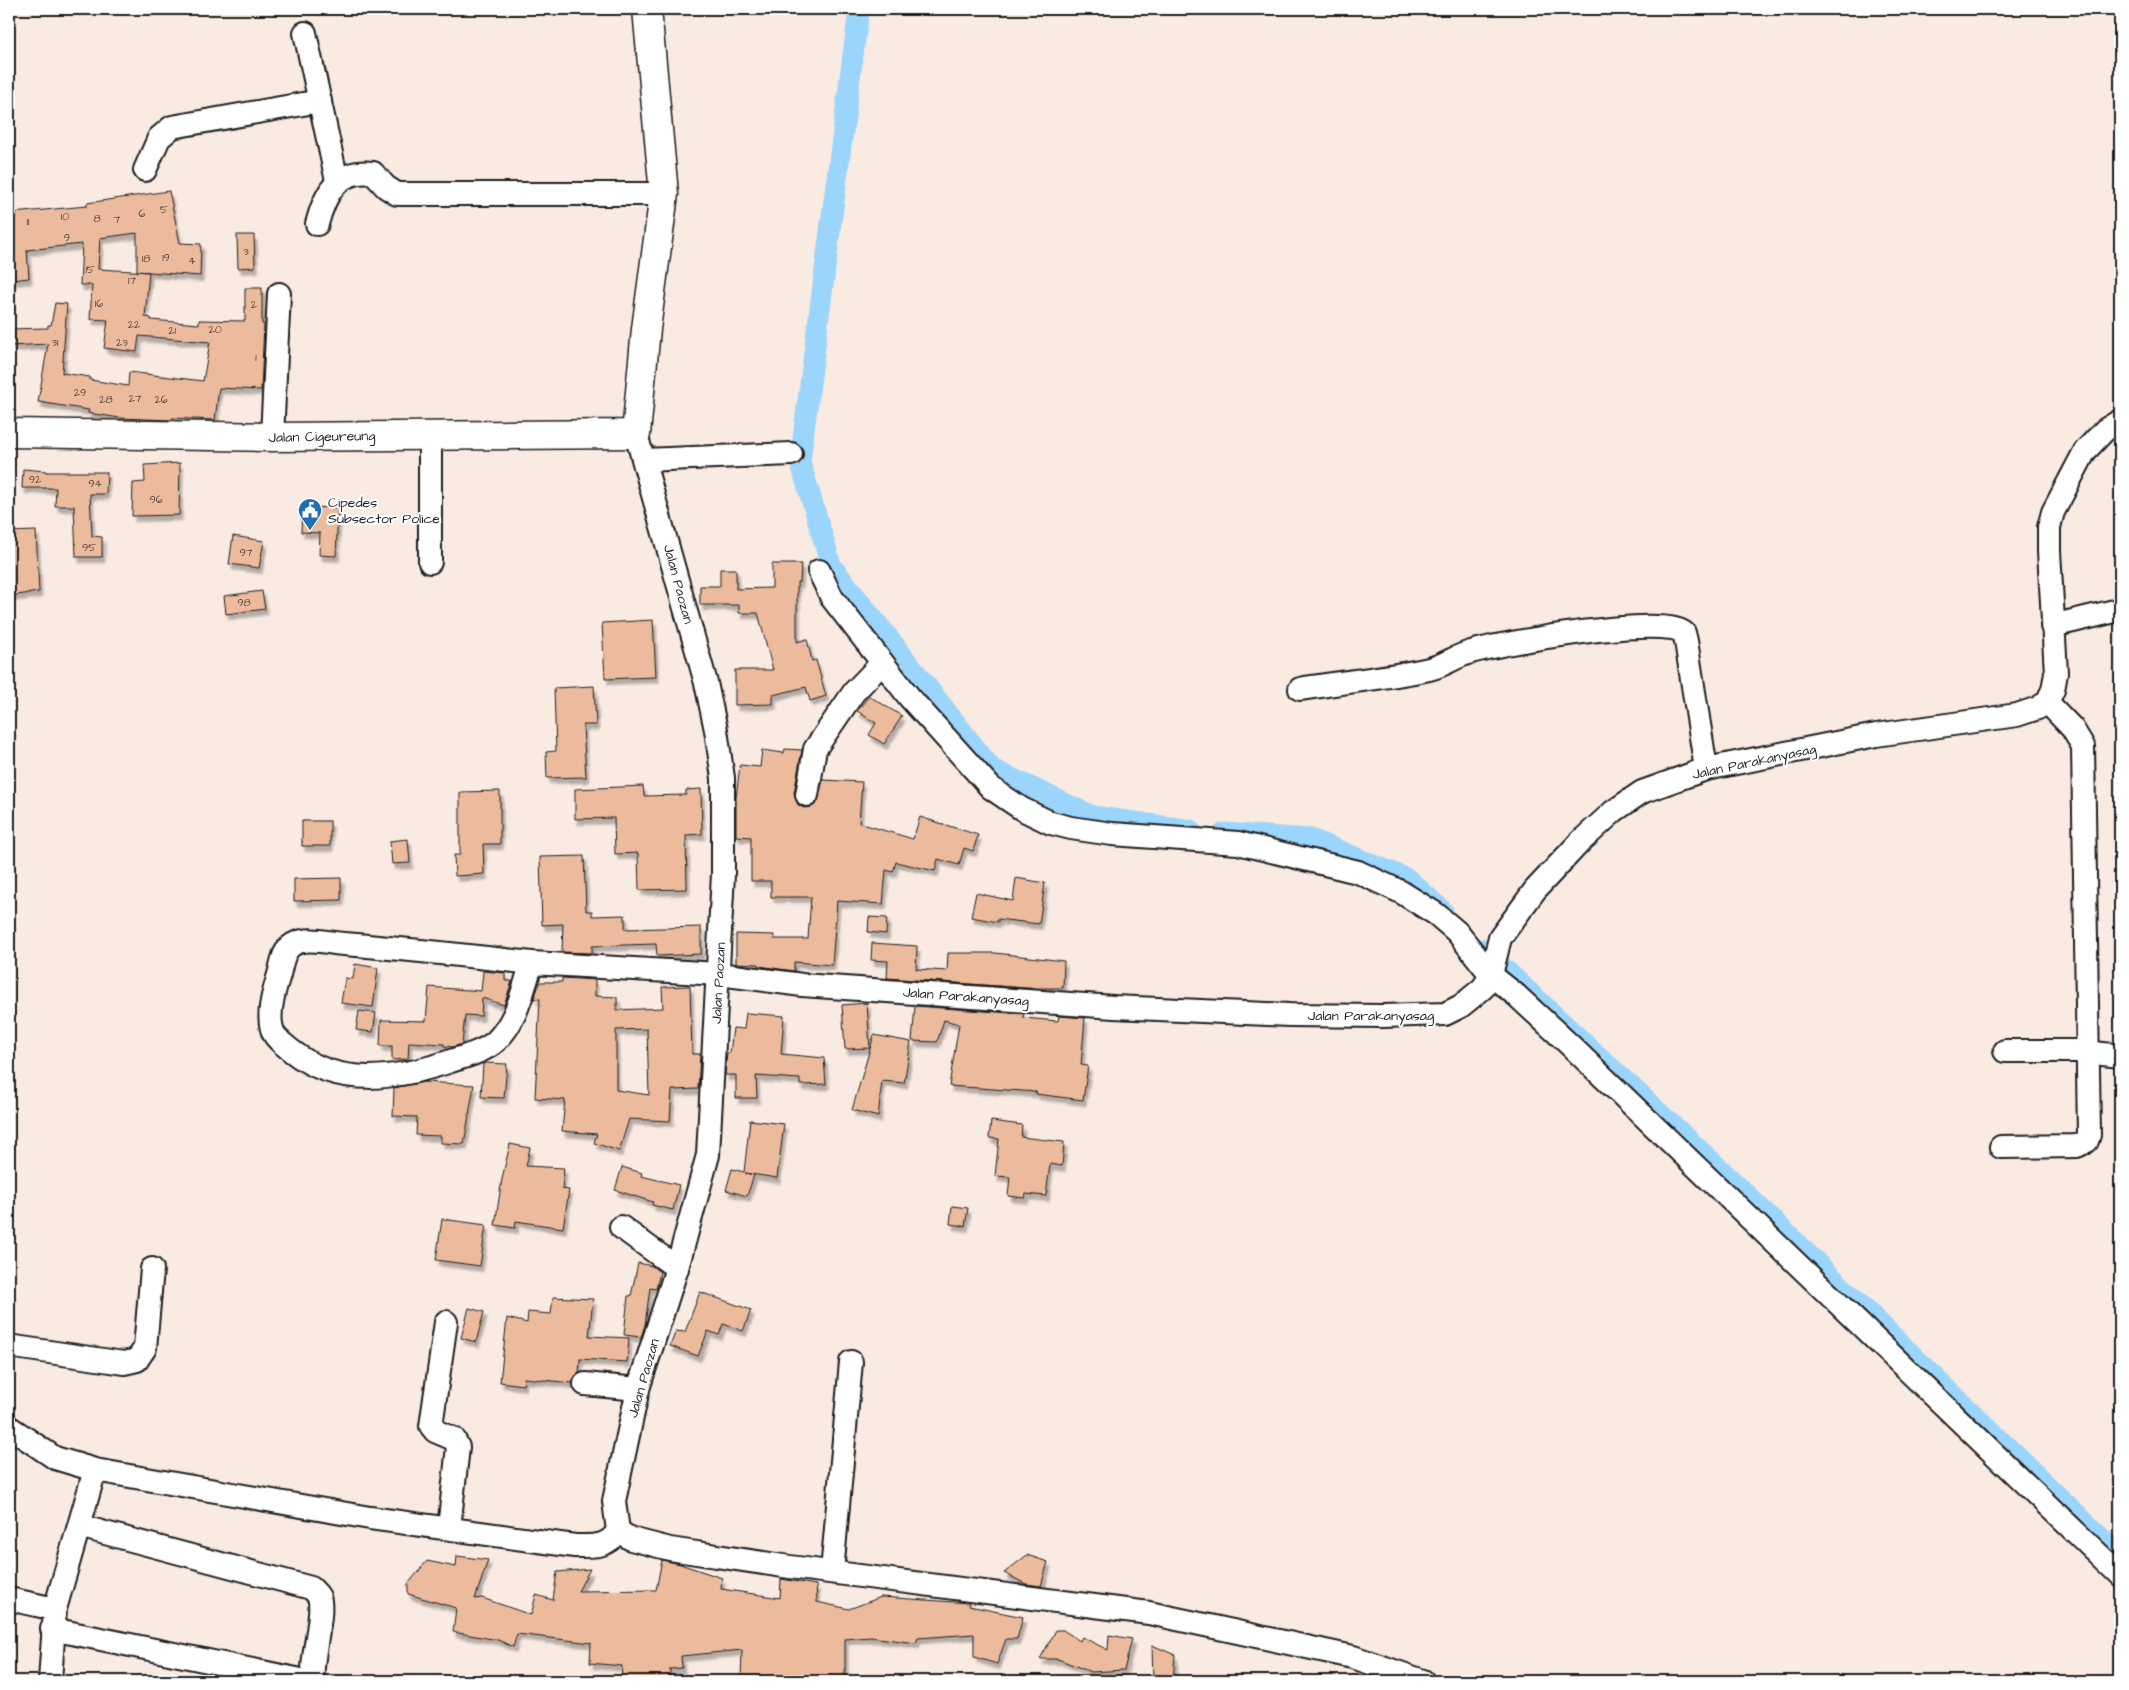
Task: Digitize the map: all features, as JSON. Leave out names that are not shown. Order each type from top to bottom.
[{"type":"street","points":[[636,434],[646,329],[664,194],[647,9]]},
{"type":"street","points":[[306,33],[337,181]]},
{"type":"street","points":[[145,170],[159,138],[172,127],[320,101]]},
{"type":"street","points":[[317,224],[322,205],[337,181],[359,171],[373,173],[386,187],[397,194],[664,194]]},
{"type":"street","points":[[272,437],[279,294]]},
{"type":"street","points":[[2001,1147],[2064,1147],[2083,1144],[2089,1136],[2083,746],[2072,728],[2047,702],[2053,690],[2056,673],[2052,626],[2049,527],[2053,512],[2085,451],[2104,430],[2120,421]]},
{"type":"street","name":"Jalan Cigeureung","points":[[9,433],[272,437],[636,434]]},
{"type":"street","name":"Jalan Paozan","points":[[618,1531],[614,1501],[638,1388],[677,1268],[708,1156],[723,874],[723,778],[716,730],[706,683],[636,434]]},
{"type":"street","points":[[430,435],[430,562]]},
{"type":"street","points":[[644,460],[791,454]]},
{"type":"street","points":[[819,571],[832,598],[910,698],[991,788],[1022,809],[1050,823],[1071,828],[1112,834],[1238,843],[1358,872],[1401,892],[1436,914],[1457,932],[1516,995],[2120,1575]]},
{"type":"street","points":[[2052,626],[2119,610]]},
{"type":"street","points":[[1300,689],[1430,669],[1472,651],[1530,639],[1636,627],[1674,627],[1684,633],[1706,769]]},
{"type":"street","points":[[807,795],[815,749],[854,692],[882,663]]},
{"type":"street","name":"Jalan Parakanyasag","points":[[532,963],[515,1015],[495,1042],[473,1054],[419,1071],[390,1076],[355,1077],[310,1065],[282,1044],[274,1034],[272,1024],[273,1000],[285,953],[296,942],[316,941],[532,963],[719,974],[802,985],[1114,1007],[1289,1015],[1375,1016],[1445,1014],[1462,1006],[1476,994],[1492,969],[1500,938],[1535,890],[1580,842],[1614,811],[1642,792],[1706,769],[1876,735],[1995,720],[2038,708],[2047,702]]},
{"type":"street","points":[[2005,1051],[2087,1053],[2120,1056]]},
{"type":"street","points":[[621,1227],[677,1268]]},
{"type":"street","points":[[9,1349],[15,1347],[124,1363],[137,1360],[145,1348],[152,1269]]},
{"type":"street","points":[[446,1322],[431,1426],[435,1431],[454,1439],[458,1447],[449,1528]]},
{"type":"street","points":[[832,1572],[851,1362]]},
{"type":"street","points":[[585,1384],[638,1388]]},
{"type":"street","points":[[9,1427],[55,1458],[95,1470],[370,1518],[575,1546],[604,1545],[613,1539],[618,1531],[632,1539],[661,1547],[832,1572],[1149,1614],[1352,1657],[1423,1681]]},
{"type":"street","points":[[50,1681],[53,1619],[95,1470]]},
{"type":"street","points":[[79,1526],[311,1588],[316,1593],[320,1606],[312,1666],[313,1681]]},
{"type":"street","points":[[9,1599],[53,1619],[306,1681]]},
{"type":"building","points":[[169,191],[180,243],[201,244],[200,276],[137,271],[137,233],[100,238],[98,269],[149,272],[145,317],[151,318],[151,320],[199,324],[199,320],[245,321],[245,288],[262,288],[262,324],[264,324],[261,390],[219,388],[215,420],[120,418],[88,413],[89,410],[38,402],[48,344],[9,346],[9,329],[48,328],[48,325],[51,325],[55,303],[67,304],[62,373],[128,386],[129,372],[203,381],[210,342],[139,336],[137,352],[104,348],[108,320],[90,319],[92,285],[80,285],[82,244],[27,250],[29,278],[12,280],[10,247],[12,247],[12,213],[87,206],[87,203]]},
{"type":"building","points":[[237,235],[254,235],[255,267],[238,268]]},
{"type":"building","points":[[180,463],[179,515],[132,516],[133,483],[145,482],[144,465]]},
{"type":"building","points":[[23,469],[46,472],[107,472],[106,494],[90,494],[92,536],[102,537],[102,557],[76,557],[74,506],[55,506],[56,488],[22,488]]},
{"type":"building","points":[[302,507],[338,508],[336,556],[319,555],[320,533],[301,532]]},
{"type":"building","points":[[36,531],[39,592],[9,596],[9,532]]},
{"type":"building","points":[[233,536],[264,541],[259,568],[229,564]]},
{"type":"building","points":[[772,564],[801,564],[800,582],[797,582],[797,642],[807,639],[812,661],[816,660],[826,696],[810,701],[806,687],[773,695],[773,704],[735,705],[735,670],[773,670],[758,613],[739,613],[739,605],[700,605],[700,586],[720,586],[720,569],[736,569],[736,589],[772,588]]},
{"type":"building","points":[[262,591],[265,609],[226,614],[224,596]]},
{"type":"building","points":[[653,620],[656,677],[605,679],[602,623]]},
{"type":"building","points":[[594,686],[596,725],[583,725],[586,777],[547,778],[546,752],[556,751],[554,688]]},
{"type":"building","points":[[869,696],[902,716],[884,744],[869,735],[876,723],[857,711]]},
{"type":"building","points":[[785,749],[802,750],[794,793],[798,805],[804,808],[812,807],[817,803],[823,780],[862,782],[859,823],[913,839],[920,817],[978,835],[973,851],[964,848],[959,865],[938,859],[935,871],[896,862],[893,872],[886,870],[883,904],[837,901],[832,965],[794,962],[794,971],[759,966],[759,964],[736,963],[736,934],[774,935],[774,939],[808,939],[811,897],[771,897],[771,881],[751,881],[751,837],[736,836],[736,798],[740,765],[760,767],[762,750],[784,753]]},
{"type":"building","points":[[643,786],[644,796],[686,795],[686,790],[701,789],[702,834],[686,835],[687,889],[639,890],[638,853],[615,854],[614,818],[575,819],[575,789]]},
{"type":"building","points":[[500,791],[500,844],[483,844],[484,874],[455,876],[454,855],[460,855],[460,792]]},
{"type":"building","points":[[302,821],[330,821],[330,846],[302,846]]},
{"type":"building","points":[[408,839],[410,863],[392,864],[390,841]]},
{"type":"building","points":[[584,856],[586,911],[592,911],[592,916],[625,915],[625,929],[701,927],[701,954],[657,956],[656,944],[592,946],[592,953],[562,952],[563,924],[542,925],[540,857]]},
{"type":"building","points":[[341,878],[341,900],[294,901],[294,879]]},
{"type":"building","points":[[1016,878],[1045,883],[1039,924],[998,919],[998,922],[971,917],[976,893],[1013,901]]},
{"type":"building","points":[[869,917],[887,918],[886,934],[868,932]]},
{"type":"building","points":[[872,943],[917,946],[916,969],[947,971],[948,953],[995,953],[1064,961],[1063,988],[1026,988],[887,978],[888,961],[871,960]]},
{"type":"building","points":[[355,964],[378,968],[373,1007],[341,1003],[345,978],[353,979]]},
{"type":"building","points":[[483,971],[505,973],[505,981],[512,981],[504,1005],[482,998],[481,1016],[465,1015],[462,1044],[452,1047],[444,1046],[444,1044],[409,1042],[408,1059],[392,1060],[392,1046],[380,1046],[381,1020],[426,1021],[429,987],[481,991]]},
{"type":"building","points":[[562,978],[595,980],[595,996],[617,997],[617,1010],[663,1008],[662,987],[690,986],[692,1054],[700,1054],[698,1089],[672,1090],[670,1121],[629,1119],[619,1151],[594,1143],[597,1134],[562,1131],[565,1100],[535,1098],[540,999],[534,999],[540,982],[562,982]],"holes":[[[647,1029],[649,1095],[616,1090],[616,1030]]]},
{"type":"building","points":[[867,1003],[870,1048],[845,1049],[842,1005]]},
{"type":"building","points":[[915,1006],[1024,1014],[1023,1018],[1058,1021],[1059,1016],[1085,1018],[1081,1065],[1088,1066],[1083,1100],[1036,1094],[1037,1092],[949,1086],[959,1024],[944,1020],[937,1042],[912,1041]]},
{"type":"building","points":[[359,1011],[376,1013],[373,1032],[356,1030]]},
{"type":"building","points":[[746,1013],[784,1016],[781,1054],[824,1058],[826,1084],[800,1085],[800,1079],[756,1076],[757,1098],[736,1098],[736,1075],[725,1075],[727,1053],[730,1053],[733,1028],[744,1029]]},
{"type":"building","points":[[874,1035],[911,1042],[904,1083],[882,1081],[878,1117],[852,1110]]},
{"type":"building","points":[[483,1064],[507,1064],[504,1098],[481,1097]]},
{"type":"building","points":[[424,1082],[474,1085],[464,1144],[441,1143],[441,1136],[416,1135],[417,1117],[393,1116],[394,1088]]},
{"type":"building","points":[[750,1120],[784,1124],[777,1178],[745,1173],[754,1175],[747,1196],[726,1190],[732,1169],[744,1172]]},
{"type":"building","points":[[991,1121],[1022,1125],[1021,1137],[1064,1142],[1062,1166],[1050,1164],[1046,1196],[1026,1194],[1025,1198],[1008,1196],[1010,1177],[995,1176],[999,1139],[989,1138]]},
{"type":"building","points":[[510,1144],[530,1148],[526,1166],[564,1168],[562,1189],[569,1190],[563,1228],[516,1221],[515,1228],[495,1225]]},
{"type":"building","points":[[622,1167],[642,1173],[641,1176],[679,1185],[673,1210],[652,1205],[653,1202],[615,1190]]},
{"type":"building","points":[[952,1206],[968,1208],[965,1226],[950,1224]]},
{"type":"building","points":[[442,1219],[486,1225],[480,1266],[436,1260]]},
{"type":"building","points":[[638,1263],[652,1266],[660,1272],[656,1289],[650,1288],[645,1325],[641,1337],[624,1335],[628,1296],[631,1296]]},
{"type":"building","points":[[700,1292],[751,1310],[743,1331],[723,1324],[719,1335],[708,1331],[698,1356],[670,1346],[676,1331],[685,1332]]},
{"type":"building","points":[[553,1297],[593,1299],[589,1336],[629,1338],[627,1362],[580,1359],[579,1373],[572,1383],[524,1378],[523,1385],[500,1382],[507,1318],[527,1323],[528,1312],[551,1314]]},
{"type":"building","points":[[469,1308],[484,1312],[476,1342],[461,1338]]},
{"type":"building","points":[[1027,1555],[1048,1562],[1041,1586],[1026,1584],[1004,1573]]},
{"type":"building","points":[[457,1556],[488,1560],[475,1599],[482,1598],[531,1615],[536,1595],[553,1600],[557,1572],[590,1569],[578,1591],[656,1590],[662,1560],[722,1578],[721,1589],[780,1598],[781,1579],[816,1585],[817,1602],[849,1609],[881,1597],[969,1603],[969,1606],[1023,1617],[1017,1639],[1006,1639],[997,1664],[974,1657],[974,1634],[918,1638],[916,1643],[871,1637],[845,1639],[845,1681],[793,1681],[741,1677],[742,1650],[681,1656],[682,1668],[670,1669],[670,1681],[621,1681],[622,1666],[590,1663],[591,1643],[517,1634],[513,1647],[498,1640],[453,1632],[456,1608],[408,1594],[408,1584],[427,1561],[456,1567]]},
{"type":"building","points":[[1056,1630],[1063,1630],[1080,1641],[1082,1637],[1108,1650],[1109,1635],[1132,1639],[1124,1670],[1091,1672],[1058,1659],[1040,1659]]},
{"type":"building","points":[[1152,1645],[1175,1655],[1173,1681],[1153,1681]]},
{"type":"waterway","points":[[859,9],[800,461],[831,565],[992,769],[1092,816],[1191,830]]},
{"type":"waterway","points":[[1224,833],[1311,839],[1408,879],[1443,911]]},
{"type":"waterway","points":[[1483,949],[1721,1170],[2120,1556]]},
{"type":"place","name":"Cipedes Subsector Police","points":[[310,531]]}]
